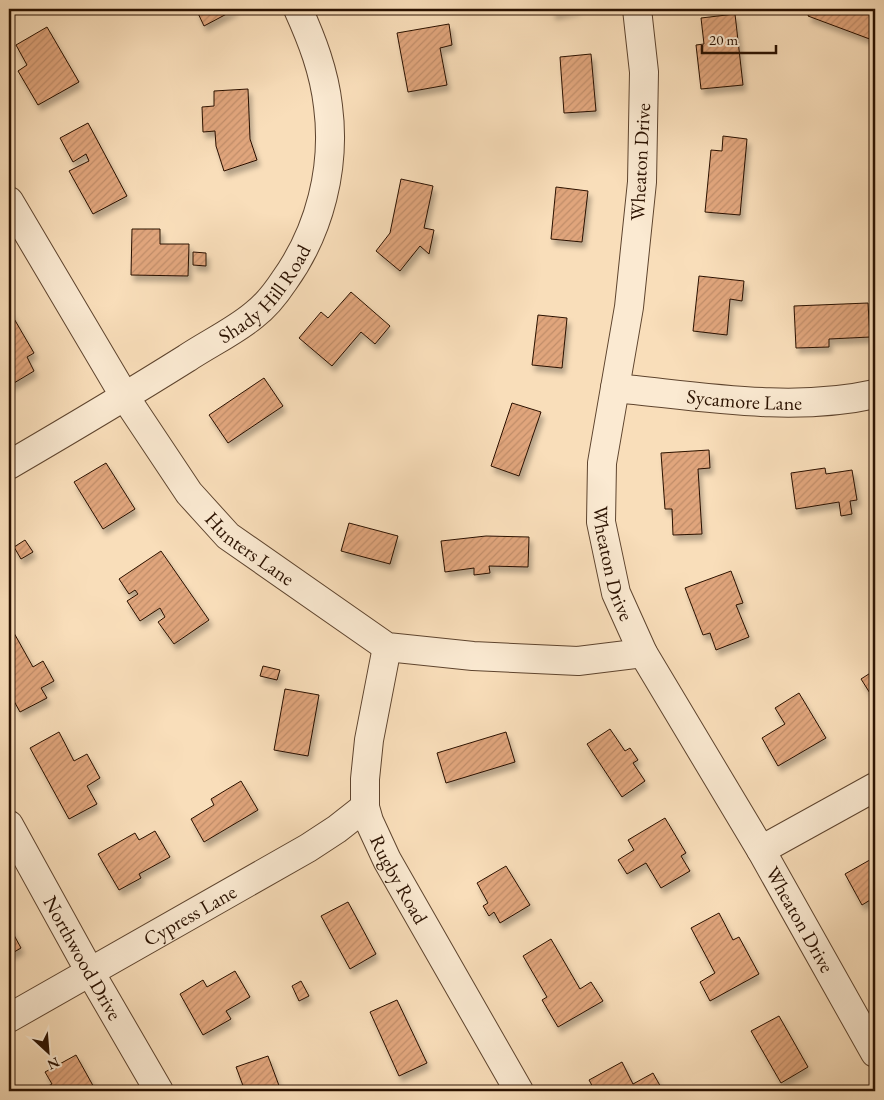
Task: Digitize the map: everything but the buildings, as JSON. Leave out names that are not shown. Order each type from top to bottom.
[{"type":"street","name":"Shady Hill Road","points":[[9,465],[125,397],[254,315],[275,294],[292,269],[307,244],[325,189],[330,161],[328,104],[316,49],[298,9]]},
{"type":"street","name":"Wheaton Drive","points":[[636,9],[644,72],[642,182],[628,307],[602,463],[601,522],[616,593],[643,653],[761,850],[875,1053]]},
{"type":"street","name":"Hunters Lane","points":[[9,201],[125,397],[189,493],[228,536],[387,647],[473,656],[578,661],[643,653]]},
{"type":"street","name":"Sycamore Lane","points":[[615,388],[790,403],[835,401],[875,394]]},
{"type":"street","name":"Rugby Road","points":[[387,647],[369,740],[365,779],[365,807],[369,821],[387,860],[519,1091]]},
{"type":"street","points":[[761,850],[875,787]]},
{"type":"street","name":"Cypress Lane","points":[[9,1018],[308,848],[337,829],[365,807]]},
{"type":"street","name":"Northwood Drive","points":[[9,825],[90,972],[159,1091]]}]
